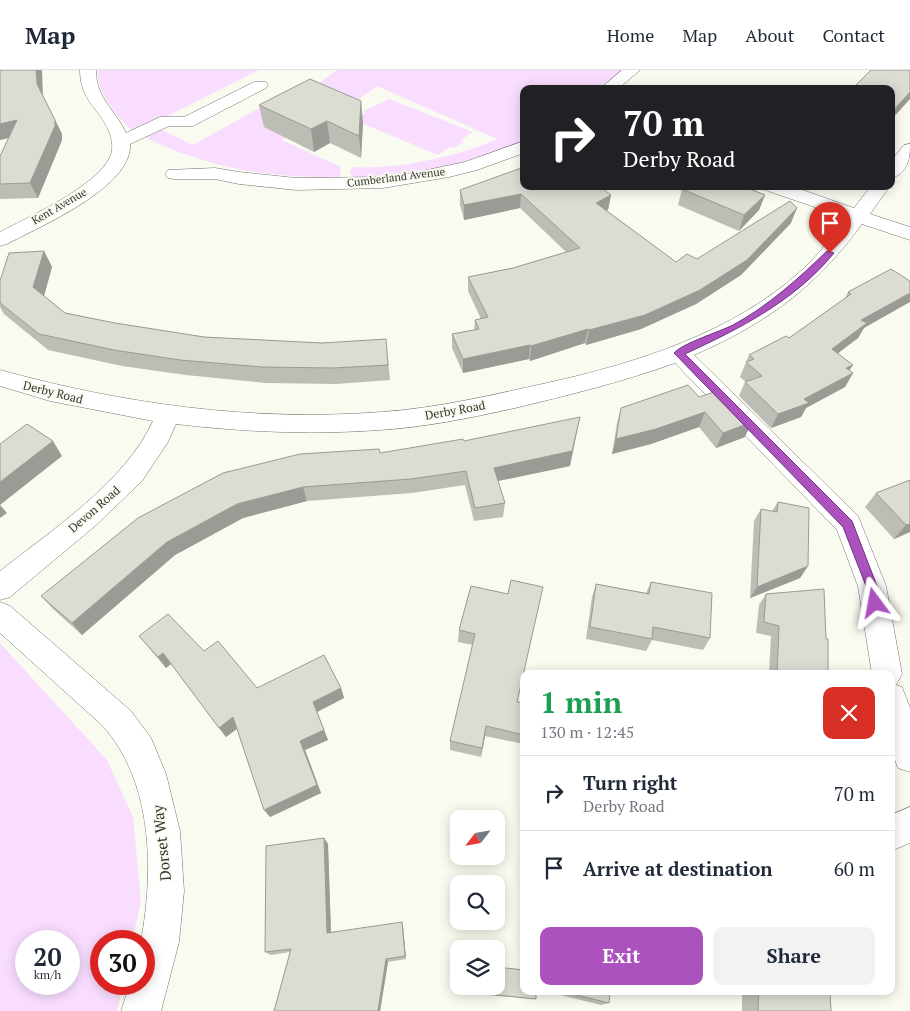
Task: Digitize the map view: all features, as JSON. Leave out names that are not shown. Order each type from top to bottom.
[{"type":"street","points":[[88,70],[88,82],[97,105],[114,125],[120,142],[166,121],[187,122],[260,85]]},
{"type":"street","points":[[613,85],[632,70]]},
{"type":"street","name":"Kent Avenue","points":[[0,240],[96,184],[113,167],[121,151],[120,142]]},
{"type":"street","name":"Cumberland Avenue","points":[[174,174],[214,173],[239,178],[296,184],[351,184],[403,179],[454,170],[494,159],[520,148]]},
{"type":"street","points":[[895,169],[910,150]]},
{"type":"street","points":[[783,190],[910,234]]},
{"type":"street","name":"Derby Road","points":[[0,378],[102,404],[169,413],[287,422],[388,420],[434,415],[567,388],[612,376],[679,353],[737,326],[799,284],[830,253],[878,190]]},
{"type":"street","points":[[679,353],[848,524],[872,586],[886,670]]},
{"type":"street","name":"Devon Road","points":[[0,588],[85,518],[133,474],[159,435],[169,413]]},
{"type":"street","name":"Dorset Way","points":[[0,615],[93,696],[127,730],[143,759],[153,787],[161,821],[166,889],[161,940],[141,1011]]},
{"type":"street","points":[[895,710],[910,756]]},
{"type":"street","points":[[895,832],[910,824]]},
{"type":"shaded area","points":[[98,70],[259,70],[134,133],[104,97]]},
{"type":"shaded area","points":[[337,70],[622,70],[602,85],[520,85],[520,142],[463,164],[418,173],[352,179],[350,171],[354,167],[408,164],[447,156],[497,139],[377,86],[348,107],[282,140],[341,167],[340,177],[290,176],[240,169],[192,157],[145,137],[160,129],[193,145],[259,108],[269,112],[308,91]]},
{"type":"shaded area","points":[[389,99],[473,132],[461,140],[464,142],[454,148],[450,147],[438,155],[354,120],[366,112],[364,111]]},
{"type":"shaded area","points":[[0,643],[107,760],[133,817],[141,902],[135,930],[90,930],[90,995],[121,995],[117,1011],[0,1011]]},
{"type":"building","points":[[0,70],[36,70],[37,84],[55,120],[55,126],[30,183],[0,184],[0,156],[17,120],[0,124]]},
{"type":"building","points":[[871,70],[910,70],[910,92],[895,109],[895,85],[856,85]]},
{"type":"building","points":[[310,79],[361,101],[359,136],[327,121],[311,129],[259,105]]},
{"type":"building","points":[[520,168],[520,190],[604,190],[611,195],[596,203],[676,262],[687,254],[697,259],[790,201],[797,208],[747,260],[700,290],[645,315],[531,346],[463,359],[452,334],[479,329],[475,320],[488,317],[468,277],[513,268],[580,248],[521,194],[464,205],[460,190]]},
{"type":"building","points":[[684,190],[752,190],[765,195],[744,215]]},
{"type":"building","points":[[44,251],[33,287],[65,313],[204,337],[322,343],[386,339],[388,365],[333,368],[262,367],[180,360],[114,350],[39,334],[0,303],[0,281],[9,253]]},
{"type":"building","points":[[891,269],[910,281],[910,293],[861,320],[867,323],[832,349],[853,365],[846,368],[853,373],[804,399],[809,403],[778,414],[745,382],[762,376],[746,362],[754,359],[749,355],[786,336],[789,338],[851,294],[848,292]]},
{"type":"building","points":[[688,385],[699,397],[720,390],[752,422],[723,433],[705,412],[656,429],[616,439],[621,408]]},
{"type":"building","points":[[580,417],[572,451],[494,468],[505,503],[475,508],[466,471],[411,479],[303,487],[237,504],[167,542],[72,623],[41,596],[138,518],[223,473],[300,454],[379,449],[380,453],[463,439],[464,441]]},
{"type":"building","points":[[27,424],[53,441],[0,482],[0,444]]},
{"type":"building","points":[[910,480],[910,524],[906,525],[876,493]]},
{"type":"building","points":[[778,502],[809,508],[808,566],[757,587],[761,509],[777,512]]},
{"type":"building","points":[[511,580],[543,587],[524,670],[520,670],[520,689],[517,702],[520,702],[520,734],[486,726],[482,748],[450,741],[475,634],[459,630],[471,586],[508,594]]},
{"type":"building","points":[[651,582],[712,593],[710,638],[653,627],[652,639],[590,627],[596,584],[649,594]]},
{"type":"building","points":[[824,589],[826,639],[828,639],[828,670],[777,670],[779,626],[764,622],[766,594]]},
{"type":"building","points":[[168,614],[204,651],[218,641],[257,688],[324,655],[341,688],[313,702],[324,730],[300,741],[317,785],[264,810],[233,717],[219,728],[163,653],[158,657],[139,636]]},
{"type":"building","points":[[324,838],[327,933],[402,922],[405,956],[386,959],[378,1011],[274,1011],[291,949],[265,952],[266,846]]},
{"type":"building","points":[[505,968],[520,970],[520,995],[536,995],[536,999],[497,995],[505,995]]},
{"type":"building","points":[[576,995],[610,995],[609,1003]]},
{"type":"building","points":[[759,995],[830,995],[831,1011],[758,1011]]},
{"type":"route","points":[[830,253],[799,284],[758,313],[737,326],[679,353],[848,524],[872,586],[875,603]]}]
